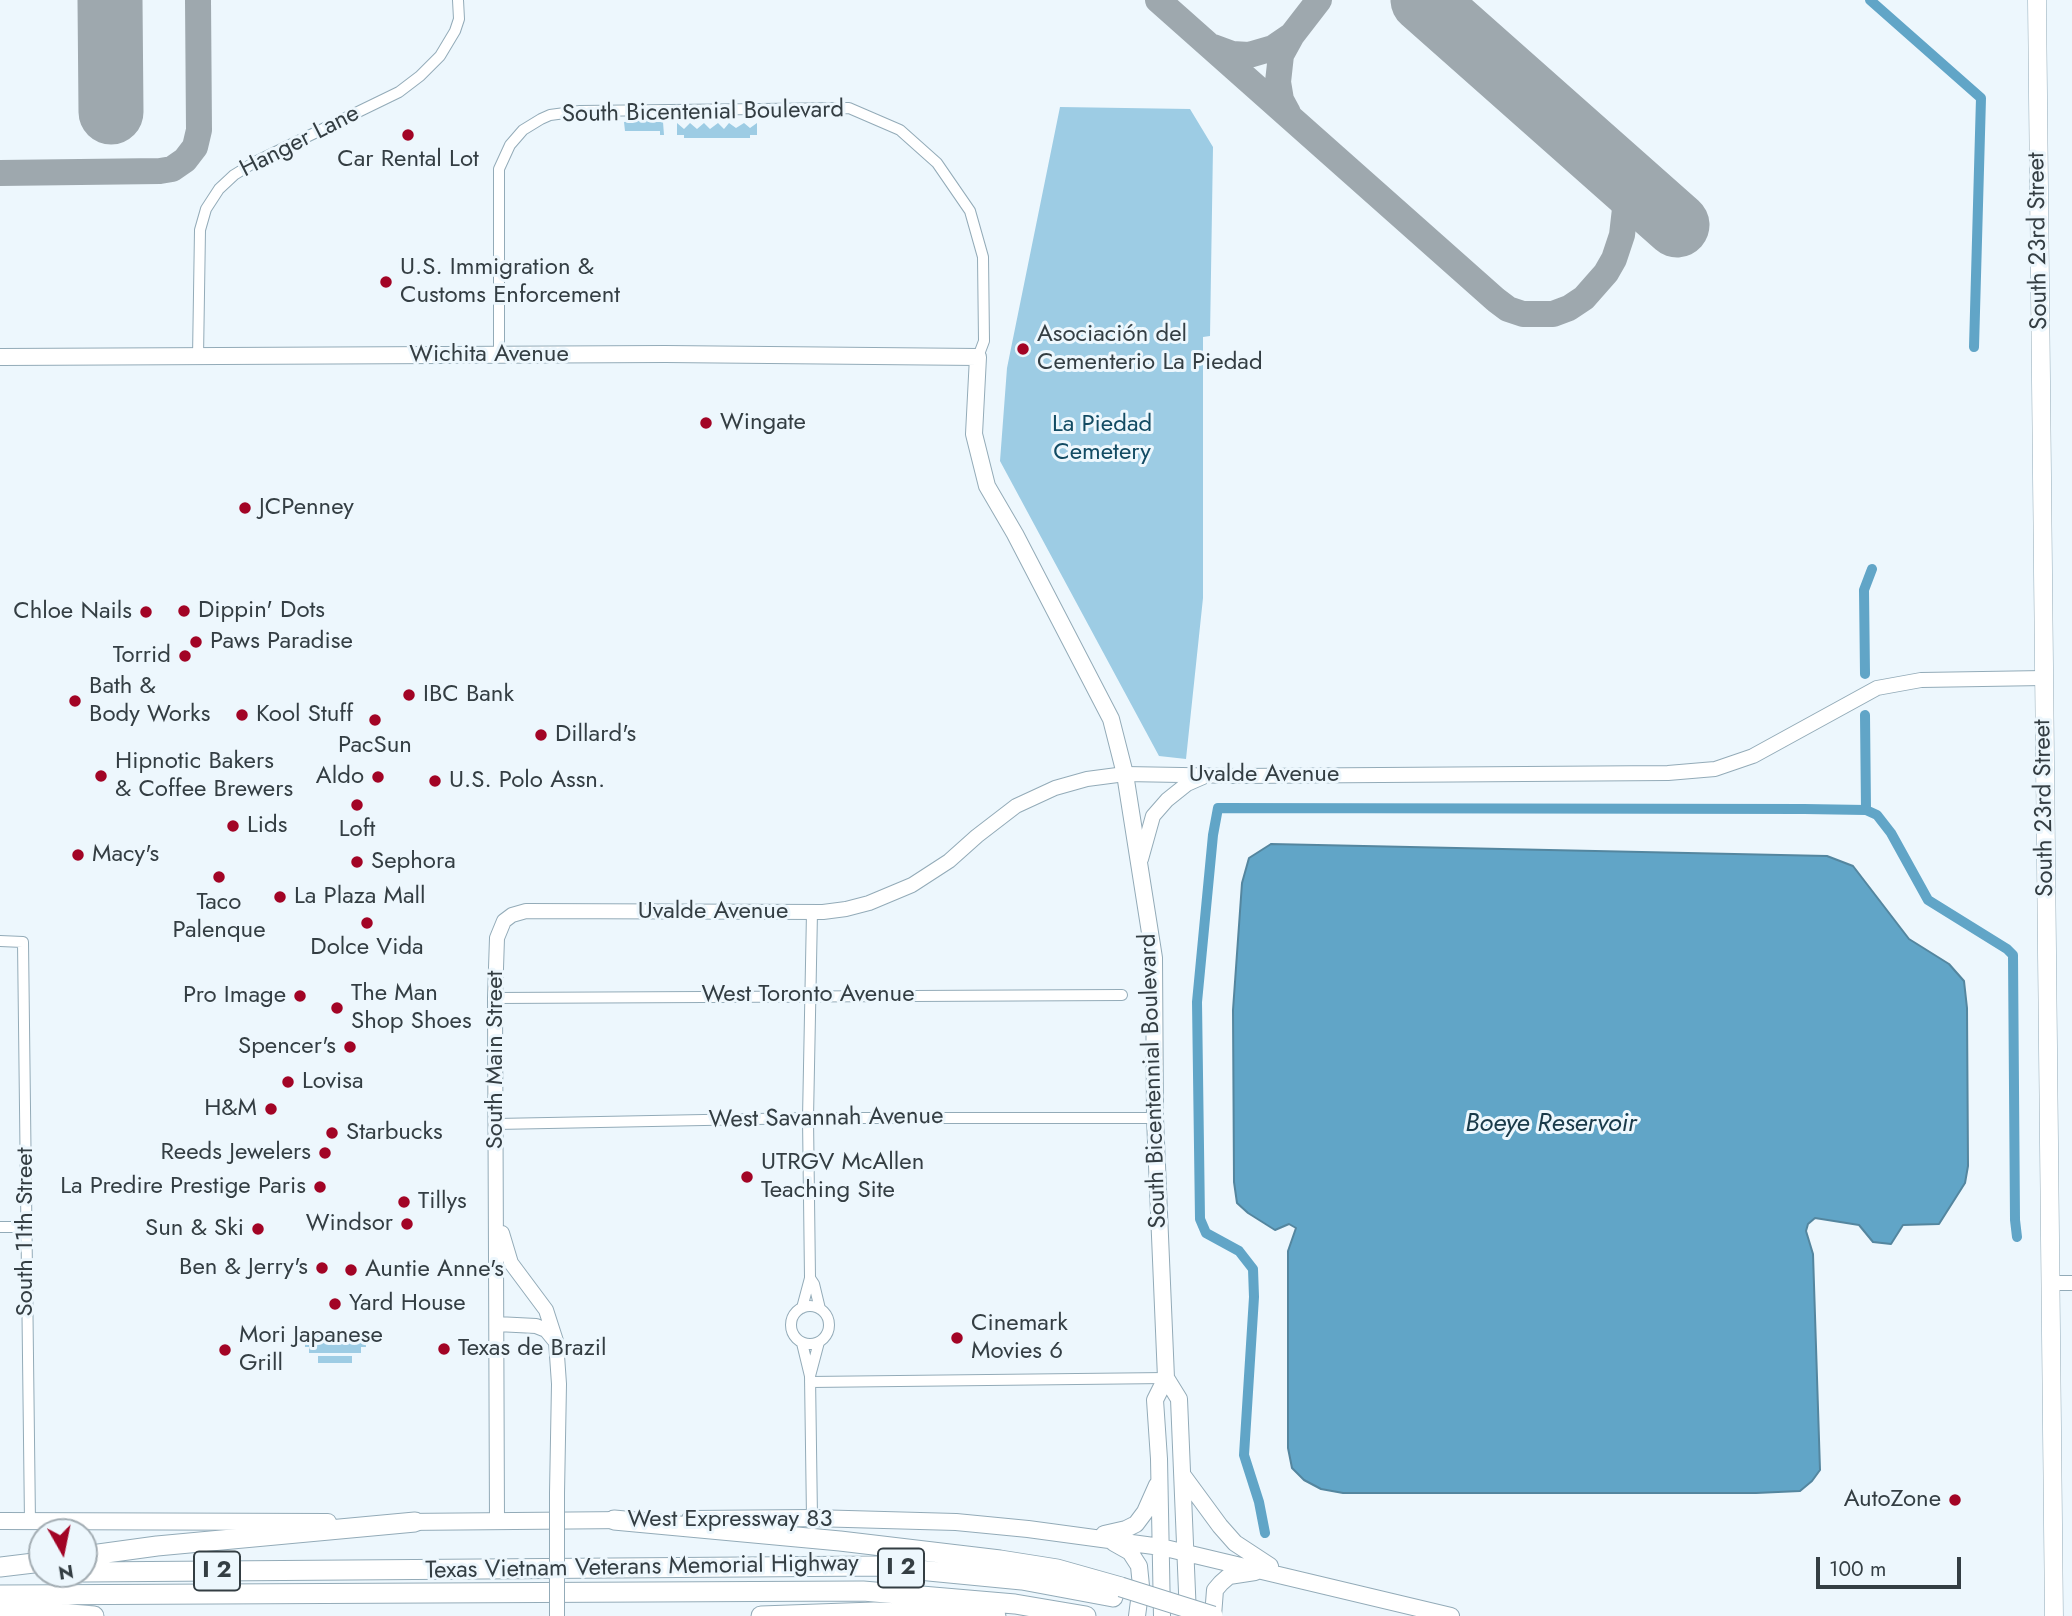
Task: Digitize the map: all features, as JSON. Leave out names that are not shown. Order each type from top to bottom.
[{"type":"highway","points":[[614,1520],[852,1542],[1057,1569],[1117,1592],[1213,1616]]},
{"type":"highway","points":[[98,1554],[157,1546],[415,1522]]},
{"type":"highway","points":[[0,1570],[28,1565]]},
{"type":"highway","name":"Texas Vietnam Veterans Memorial Highway","points":[[98,1572],[877,1566],[1117,1592],[1196,1616]]},
{"type":"highway","points":[[0,1570],[28,1571]]},
{"type":"highway","name":"Texas Vietnam Veterans Memorial Highway","points":[[0,1595],[863,1591],[1001,1603],[1086,1616]]},
{"type":"highway","points":[[0,1608],[93,1616]]},
{"type":"highway","points":[[761,1616],[874,1612],[996,1616]]},
{"type":"main road","name":"South 23rd Street","points":[[2037,0],[2054,1616]]},
{"type":"main road","name":"Wichita Avenue","points":[[0,357],[666,354],[978,358]]},
{"type":"main road","name":"South Bicentennial Boulevard","points":[[978,358],[974,434],[987,486],[1015,534],[1111,719],[1125,774],[1154,958],[1155,1118],[1166,1378],[1155,1400],[1162,1616]]},
{"type":"main road","name":"South Bicentennial Boulevard","points":[[1166,1378],[1180,1399],[1188,1616]]},
{"type":"main road","points":[[1184,1477],[1236,1543],[1255,1558],[1288,1576]]},
{"type":"main road","points":[[1082,1536],[1115,1533],[1136,1524],[1145,1512],[1159,1479]]},
{"type":"main road","name":"West Expressway 83","points":[[98,1522],[812,1518],[956,1522],[1007,1526],[1161,1547],[1451,1616]]},
{"type":"main road","name":"West Expressway 83","points":[[0,1521],[28,1522]]},
{"type":"main road","points":[[1102,1538],[1130,1552],[1139,1566],[1141,1586],[1137,1616]]},
{"type":"main road","points":[[1213,1616],[1215,1590],[1229,1576],[1268,1571]]},
{"type":"street","name":"Hanger Lane","points":[[198,357],[200,230],[206,209],[219,189],[255,162],[399,92],[420,76],[440,56],[455,31],[459,19],[457,0]]},
{"type":"street","name":"South Bicentenial Boulevard","points":[[499,356],[499,169],[510,145],[523,130],[551,115],[580,111],[849,108],[900,130],[937,163],[970,211],[983,257],[984,341],[978,358]]},
{"type":"street","name":"Uvalde Avenue","points":[[504,921],[512,915],[526,911],[812,912],[846,909],[912,885],[949,862],[1016,806],[1068,783],[1125,774],[1208,776],[1668,773],[1715,769],[1753,756],[1877,688],[1921,680],[2044,678]]},
{"type":"street","points":[[1140,868],[1144,842],[1153,816],[1187,784],[1208,776]]},
{"type":"street","points":[[802,1308],[810,1278],[808,1118],[812,912]]},
{"type":"street","name":"South Main Street","points":[[497,1521],[495,998],[497,938],[504,921]]},
{"type":"street","name":"South 11th Street","points":[[0,941],[23,942],[30,1518]]},
{"type":"street","name":"West Toronto Avenue","points":[[495,998],[1122,995]]},
{"type":"street","name":"West Savannah Avenue","points":[[496,1124],[808,1118],[1155,1118]]},
{"type":"street","name":"South Main Street","points":[[496,1200],[511,1263],[546,1310],[556,1342],[559,1384],[557,1616]]},
{"type":"street","points":[[0,1227],[27,1227]]},
{"type":"street","points":[[810,1278],[820,1309]]},
{"type":"street","points":[[2050,1283],[2072,1283]]},
{"type":"street","points":[[812,1306],[820,1309],[826,1315],[829,1326],[825,1337],[819,1342],[802,1343],[794,1337],[791,1325],[795,1313],[812,1306]]},
{"type":"street","points":[[496,1324],[536,1326],[546,1330],[556,1342]]},
{"type":"street","points":[[810,1379],[819,1342]]},
{"type":"street","points":[[802,1343],[810,1379],[812,1518]]},
{"type":"street","points":[[810,1379],[1166,1378]]},
{"type":"green space","name":"La Piedad Cemetery","points":[[1060,107],[1190,109],[1213,147],[1210,336],[1203,337],[1203,598],[1186,759],[1159,756],[1000,461],[1007,368]]},
{"type":"green space","points":[[624,122],[663,122],[664,135],[660,135],[660,131],[625,131]]},
{"type":"green space","points":[[677,123],[684,129],[690,123],[697,129],[704,123],[710,129],[718,123],[724,129],[729,123],[736,128],[744,123],[750,128],[757,123],[757,135],[750,135],[750,138],[684,138],[684,135],[677,135]]},
{"type":"green space","points":[[305,1335],[365,1335],[366,1347],[361,1347],[361,1353],[309,1353],[309,1347],[305,1347]]},
{"type":"green space","points":[[318,1356],[352,1356],[352,1363],[318,1363]]},
{"type":"water","name":"Boeye Reservoir","points":[[1271,844],[1827,856],[1853,866],[1909,939],[1949,964],[1964,981],[1967,1008],[1968,1166],[1965,1183],[1939,1224],[1903,1225],[1891,1244],[1873,1242],[1859,1225],[1815,1218],[1808,1224],[1806,1231],[1813,1254],[1820,1470],[1800,1491],[1343,1493],[1321,1489],[1304,1480],[1292,1468],[1288,1448],[1288,1251],[1296,1228],[1289,1224],[1275,1230],[1248,1213],[1237,1203],[1234,1182],[1233,1010],[1242,883],[1249,858]]},
{"type":"waterway","points":[[1870,0],[1981,98],[1974,347]]},
{"type":"waterway","points":[[1865,674],[1864,590],[1872,569]]},
{"type":"waterway","points":[[1865,715],[1866,810]]},
{"type":"waterway","points":[[1265,1533],[1259,1502],[1244,1455],[1254,1297],[1253,1269],[1239,1251],[1206,1233],[1200,1219],[1197,1002],[1218,808],[1804,809],[1866,810],[1877,815],[1891,833],[1928,900],[2013,955],[2017,1237]]},
{"type":"taxiway","points":[[0,173],[160,171],[172,169],[185,160],[195,147],[199,130],[198,0]]},
{"type":"taxiway","points":[[1158,0],[1508,309],[1523,314],[1553,314],[1584,298],[1606,273],[1614,259],[1622,235],[1628,183]]},
{"type":"taxiway","points":[[1288,113],[1281,100],[1278,82],[1281,55],[1292,35],[1319,0]]},
{"type":"taxiway","points":[[1417,0],[1432,8]]},
{"type":"taxiway","points":[[1213,47],[1232,54],[1249,55],[1273,48],[1292,35]]},
{"type":"runway","points":[[110,0],[111,112]]},
{"type":"runway","points":[[1423,0],[1677,225]]},
{"type":"place","name":"Car Rental Lot","points":[[408,135]]},
{"type":"place","name":"U.S. Immigration & Customs Enforcement","points":[[386,282]]},
{"type":"place","name":"Asociación del Cementerio La Piedad","points":[[1023,349]]},
{"type":"place","name":"Wingate","points":[[706,423]]},
{"type":"place","name":"JCPenney","points":[[245,508]]},
{"type":"place","name":"Dippin' Dots","points":[[184,611]]},
{"type":"place","name":"Chloe Nails","points":[[146,612]]},
{"type":"place","name":"Paws Paradise","points":[[196,642]]},
{"type":"place","name":"Torrid","points":[[185,656]]},
{"type":"place","name":"IBC Bank","points":[[409,695]]},
{"type":"place","name":"Bath & Body Works","points":[[75,701]]},
{"type":"place","name":"Kool Stuff","points":[[242,715]]},
{"type":"place","name":"PacSun","points":[[375,720]]},
{"type":"place","name":"Dillard's","points":[[541,735]]},
{"type":"place","name":"Hipnotic Bakers & Coffee Brewers","points":[[101,776]]},
{"type":"place","name":"Aldo","points":[[378,777]]},
{"type":"place","name":"U.S. Polo Assn.","points":[[435,781]]},
{"type":"place","name":"Loft","points":[[357,805]]},
{"type":"place","name":"Lids","points":[[233,826]]},
{"type":"place","name":"Macy's","points":[[78,855]]},
{"type":"place","name":"Sephora","points":[[357,862]]},
{"type":"place","name":"Taco Palenque","points":[[219,877]]},
{"type":"place","name":"La Plaza Mall","points":[[280,897]]},
{"type":"place","name":"Dolce Vida","points":[[367,923]]},
{"type":"place","name":"Pro Image","points":[[300,996]]},
{"type":"place","name":"The Man Shop Shoes","points":[[337,1008]]},
{"type":"place","name":"Spencer's","points":[[350,1047]]},
{"type":"place","name":"Lovisa","points":[[288,1082]]},
{"type":"place","name":"H&M","points":[[271,1109]]},
{"type":"place","name":"Starbucks","points":[[332,1133]]},
{"type":"place","name":"Reeds Jewelers","points":[[325,1153]]},
{"type":"place","name":"UTRGV McAllen Teaching Site","points":[[747,1177]]},
{"type":"place","name":"La Predire Prestige Paris","points":[[320,1187]]},
{"type":"place","name":"Tillys","points":[[404,1202]]},
{"type":"place","name":"Windsor","points":[[407,1224]]},
{"type":"place","name":"Sun & Ski","points":[[258,1229]]},
{"type":"place","name":"Ben & Jerry's","points":[[322,1268]]},
{"type":"place","name":"Auntie Anne's","points":[[351,1270]]},
{"type":"place","name":"Yard House","points":[[335,1304]]},
{"type":"place","name":"Cinemark Movies 6","points":[[957,1338]]},
{"type":"place","name":"Texas de Brazil","points":[[444,1349]]},
{"type":"place","name":"Mori Japanese Grill","points":[[225,1350]]},
{"type":"place","name":"AutoZone","points":[[1955,1500]]}]
